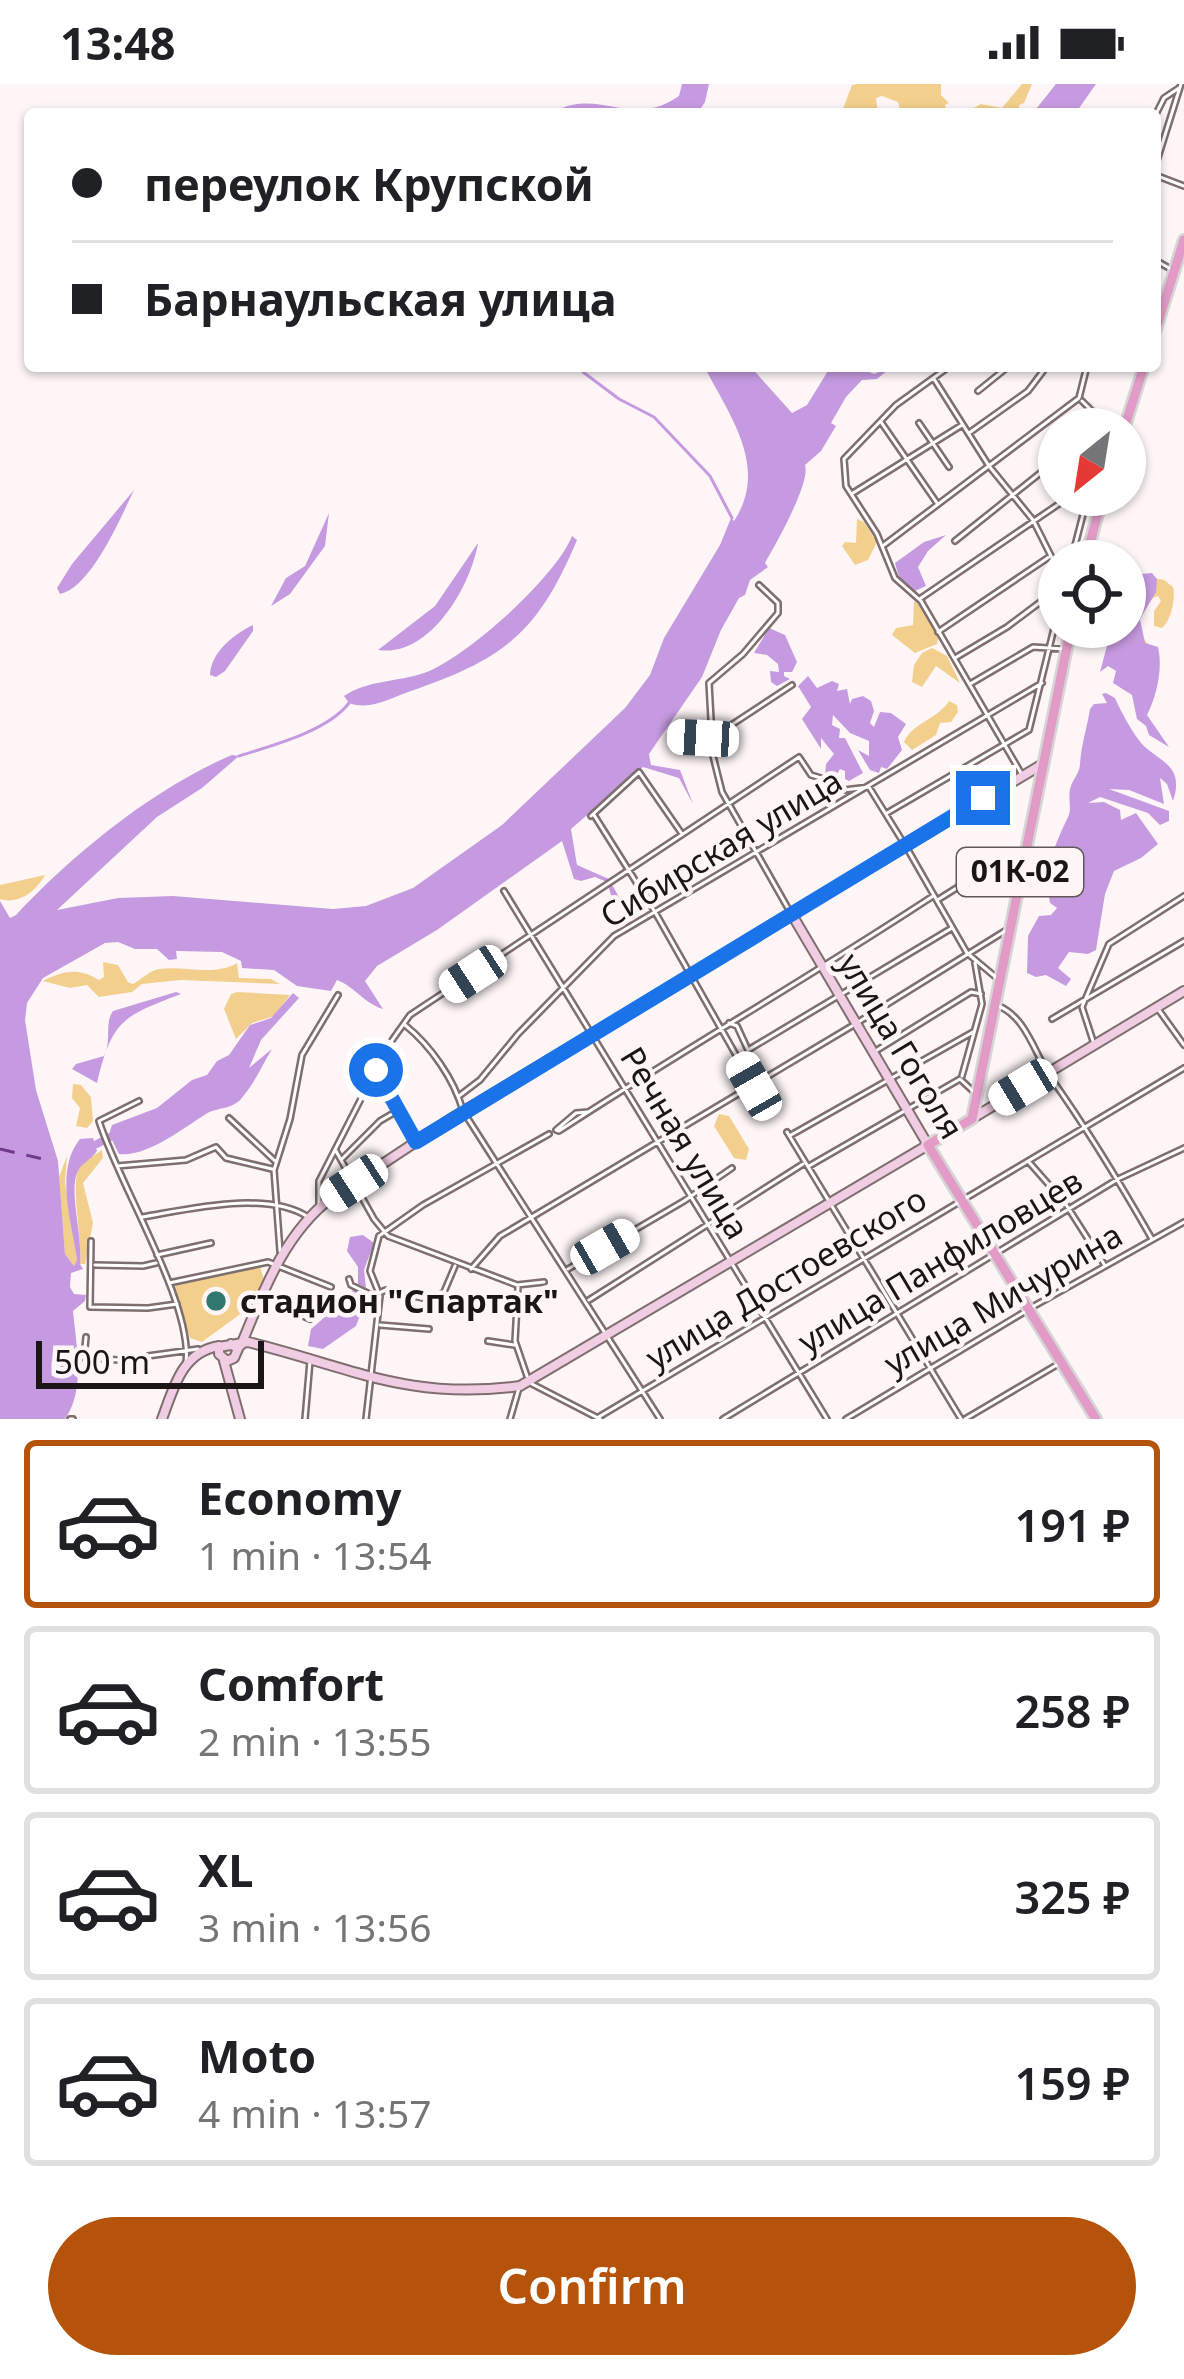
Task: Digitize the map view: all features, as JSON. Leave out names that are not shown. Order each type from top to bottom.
[{"type":"main road","points":[[1161,313],[1184,240]]},
{"type":"main road","points":[[1131,408],[1142,372]]},
{"type":"main road","name":"01К-02","points":[[972,1118],[989,1006],[1066,649]]},
{"type":"main road","points":[[928,1145],[972,1118]]},
{"type":"main road","name":"улица Гоголя","points":[[928,1145],[1097,1419]]},
{"type":"street","points":[[1159,108],[1180,85]]},
{"type":"street","points":[[1161,147],[1180,85]]},
{"type":"street","points":[[1161,263],[1174,271]]},
{"type":"street","points":[[943,372],[896,405],[844,459],[844,474],[899,584],[919,599],[1022,775]]},
{"type":"street","points":[[978,391],[1002,372]]},
{"type":"street","points":[[969,433],[1028,391],[1042,372]]},
{"type":"street","points":[[882,546],[1079,398],[1086,372]]},
{"type":"street","points":[[934,380],[1043,540]]},
{"type":"street","points":[[1079,398],[1087,408]]},
{"type":"street","points":[[880,422],[938,504]]},
{"type":"street","points":[[919,423],[949,467]]},
{"type":"street","points":[[852,494],[964,424]]},
{"type":"street","points":[[955,541],[1038,474]]},
{"type":"street","points":[[919,599],[1039,516]]},
{"type":"street","points":[[937,632],[1038,565]]},
{"type":"street","name":"улица Гоголя","points":[[759,585],[778,603],[778,614],[709,682],[713,756],[728,806],[928,1145]]},
{"type":"street","points":[[954,659],[1038,602]]},
{"type":"street","points":[[969,685],[1038,647]]},
{"type":"street","points":[[886,814],[1029,730],[1049,648],[1066,649]]},
{"type":"street","name":"Сибирская улица","points":[[459,1096],[480,1080],[614,935],[1042,683]]},
{"type":"street","points":[[671,736],[713,737],[792,685]]},
{"type":"street","points":[[319,1207],[319,1181],[376,1070],[410,1016],[799,757],[812,776],[844,790],[869,787],[967,953],[998,979]]},
{"type":"street","points":[[240,1419],[229,1351],[279,1261],[319,1207],[464,1111],[1041,765]]},
{"type":"street","points":[[683,836],[639,772],[593,815],[655,912],[754,1086]]},
{"type":"street","points":[[588,1112],[577,1113],[556,1130],[559,1131],[728,1022],[990,867]]},
{"type":"street","name":"Речная улица","points":[[504,891],[827,1419]]},
{"type":"street","points":[[1095,1044],[1083,1014],[1109,944],[1184,896]]},
{"type":"street","points":[[728,1022],[737,1026],[748,1050],[953,927]]},
{"type":"street","points":[[471,1269],[500,1236],[1009,929]]},
{"type":"street","points":[[1052,1019],[1184,941]]},
{"type":"street","points":[[974,962],[981,994],[989,1006],[1016,1017],[1087,1126],[1152,1240]]},
{"type":"street","points":[[972,1118],[1184,991]]},
{"type":"street","points":[[873,1053],[970,992],[981,994]]},
{"type":"street","points":[[279,1261],[274,1169],[290,1119],[302,1055],[338,994]]},
{"type":"street","points":[[586,1301],[799,1164],[806,1166],[960,1079],[973,1032],[989,1006]]},
{"type":"street","points":[[1156,1007],[1184,1045]]},
{"type":"street","points":[[404,1024],[427,1046],[660,1419]]},
{"type":"street","points":[[973,1032],[788,1134],[963,1419],[1062,1362]]},
{"type":"street","name":"улица Достоевского","points":[[599,1418],[1184,1068]]},
{"type":"street","points":[[376,1070],[416,1142]]},
{"type":"street","points":[[960,1079],[976,1093]]},
{"type":"street","points":[[139,1101],[120,1113],[99,1118],[177,1304],[187,1351],[162,1419]]},
{"type":"street","points":[[341,1160],[380,1121],[398,1110]]},
{"type":"street","points":[[229,1118],[277,1162]]},
{"type":"street","points":[[366,1419],[379,1296],[370,1271],[379,1236],[549,1133]]},
{"type":"street","points":[[86,1336],[84,1358],[119,1360],[206,1348],[310,1361],[429,1390],[525,1384],[928,1145]]},
{"type":"street","points":[[116,1166],[142,1160],[186,1160],[216,1147],[226,1158],[274,1169]]},
{"type":"street","name":"улица Панфиловцев","points":[[723,1419],[1118,1179],[1184,1148]]},
{"type":"street","points":[[335,1150],[384,1232],[409,1247],[518,1285],[544,1282]]},
{"type":"street","points":[[1028,1161],[1069,1210],[1105,1266]]},
{"type":"street","points":[[566,1270],[732,1168]]},
{"type":"street","points":[[140,1218],[244,1203],[277,1204],[310,1218]]},
{"type":"street","name":"улица Мичурина","points":[[846,1419],[1184,1222]]},
{"type":"street","points":[[91,1241],[90,1307],[177,1304]]},
{"type":"street","points":[[155,1255],[211,1243]]},
{"type":"street","points":[[168,1283],[279,1261],[331,1287]]},
{"type":"street","points":[[93,1265],[158,1262]]},
{"type":"street","points":[[379,1296],[386,1290],[433,1300],[444,1292],[456,1264]]},
{"type":"street","points":[[349,1279],[351,1285],[379,1296]]},
{"type":"street","points":[[510,1419],[525,1384],[516,1346],[518,1285]]},
{"type":"street","points":[[259,1297],[310,1319]]},
{"type":"street","points":[[378,1325],[429,1329]]},
{"type":"street","points":[[488,1341],[516,1346]]},
{"type":"street","points":[[185,1365],[206,1348]]},
{"type":"street","points":[[305,1419],[310,1361]]},
{"type":"street","points":[[525,1384],[599,1418]]},
{"type":"shaded area","points":[[682,84],[709,84],[701,108],[650,108],[679,96]]},
{"type":"shaded area","points":[[941,84],[941,95],[949,103],[946,108],[900,108],[898,102],[882,96],[876,98],[877,108],[843,108],[852,85]]},
{"type":"shaded area","points":[[1022,84],[1032,84],[1019,108],[1002,108]]},
{"type":"shaded area","points":[[1056,84],[1096,84],[1079,108],[1037,108]]},
{"type":"shaded area","points":[[584,103],[623,108],[562,108]]},
{"type":"shaded area","points":[[707,372],[755,372],[792,413],[807,405],[827,372],[886,372],[877,379],[862,380],[846,397],[821,451],[805,465],[798,498],[765,563],[768,567],[750,580],[721,630],[702,677],[649,754],[651,765],[680,770],[693,804],[679,778],[643,767],[571,829],[577,865],[609,879],[632,921],[611,895],[607,882],[595,877],[574,879],[562,841],[437,930],[377,966],[365,981],[383,1009],[337,980],[331,991],[297,986],[274,970],[242,968],[241,961],[222,952],[176,951],[177,959],[169,960],[157,949],[135,949],[118,942],[105,943],[43,978],[27,1003],[25,1020],[36,1090],[58,1161],[65,1254],[74,1266],[68,1166],[80,1139],[93,1138],[97,1151],[79,1170],[75,1182],[83,1269],[71,1273],[70,1287],[74,1294],[86,1295],[73,1311],[78,1381],[65,1419],[0,1419],[0,901],[10,918],[16,915],[116,824],[174,785],[232,755],[239,756],[157,817],[57,910],[118,898],[173,896],[333,909],[366,906],[413,888],[502,825],[625,708],[650,675],[664,638],[744,501],[747,460],[734,422]]},
{"type":"shaded area","points":[[134,490],[94,566],[72,589],[60,594],[57,588],[72,564]]},
{"type":"shaded area","points":[[329,513],[325,546],[290,594],[271,606],[286,578],[305,566]]},
{"type":"shaded area","points":[[857,519],[877,542],[868,560],[855,565],[842,546],[856,543]]},
{"type":"shaded area","points":[[946,535],[918,567],[926,586],[915,591],[900,581],[895,563],[924,542]]},
{"type":"shaded area","points":[[572,536],[577,540],[548,598],[532,620],[494,654],[380,703],[349,703],[344,696],[353,691],[424,673],[463,651],[548,573]]},
{"type":"shaded area","points":[[478,543],[457,598],[431,631],[415,643],[378,650],[435,606]]},
{"type":"shaded area","points":[[1146,574],[1157,579],[1146,609]]},
{"type":"shaded area","points":[[1149,577],[1173,587],[1170,615],[1162,628],[1154,626],[1154,611],[1161,601],[1158,596],[1146,605]]},
{"type":"shaded area","points":[[914,601],[938,638],[937,644],[915,653],[892,635],[896,628],[913,625]]},
{"type":"shaded area","points":[[253,625],[225,671],[210,675],[225,645]]},
{"type":"shaded area","points":[[769,628],[785,635],[797,662],[792,672],[784,672],[790,679],[777,686],[771,682],[770,671],[779,672],[778,664],[754,653]]},
{"type":"shaded area","points":[[1146,643],[1158,647],[1156,690],[1147,715],[1169,747],[1149,735],[1137,719],[1132,695],[1113,683],[1116,671],[1108,666],[1100,672],[1106,648],[1146,648]]},
{"type":"shaded area","points":[[932,648],[947,656],[960,683],[936,666],[922,687],[912,682],[914,665]]},
{"type":"shaded area","points":[[808,676],[817,688],[832,681],[839,684],[837,691],[847,689],[850,704],[863,696],[871,701],[874,727],[880,712],[891,713],[906,724],[898,737],[902,750],[887,769],[870,770],[858,750],[869,756],[869,741],[850,733],[833,715],[832,725],[840,729],[839,738],[845,738],[863,773],[849,781],[840,769],[836,776],[825,775],[834,754],[821,738],[821,749],[802,719],[811,707],[798,686]]},
{"type":"shaded area","points":[[1102,694],[1115,698],[1141,743],[1170,768],[1176,790],[1173,801],[1160,778],[1164,804],[1129,790],[1109,789],[1169,811],[1169,821],[1160,825],[1148,813],[1100,797],[1088,803],[1104,802],[1120,810],[1121,820],[1136,813],[1158,844],[1114,871],[1105,894],[1096,950],[1069,952],[1058,968],[1071,979],[1066,986],[1046,975],[1027,973],[1028,936],[1039,916],[1051,915],[1057,908],[1050,903],[1048,891],[1051,859],[1069,814],[1070,789],[1080,767],[1090,709],[1107,703]]},
{"type":"shaded area","points":[[949,701],[957,705],[958,712],[951,722],[940,723],[936,735],[912,750],[904,742],[908,736]]},
{"type":"shaded area","points":[[45,875],[26,895],[0,899],[0,885]]},
{"type":"shaded area","points":[[103,962],[118,965],[133,984],[159,969],[219,969],[237,963],[239,978],[271,979],[280,984],[181,980],[142,984],[132,992],[99,997],[87,985],[70,988],[43,981],[72,972],[99,980],[104,977]]},
{"type":"shaded area","points":[[237,992],[290,995],[274,1016],[252,1023],[236,1039],[224,1009]]},
{"type":"shaded area","points":[[293,993],[299,998],[261,1040],[249,1068],[272,1049],[241,1099],[153,1146],[119,1154],[109,1134],[112,1125],[157,1108],[192,1080],[207,1075],[217,1061],[229,1055],[250,1025],[271,1018]]},
{"type":"shaded area","points":[[181,994],[123,1023],[108,1046],[97,1083],[72,1069],[104,1056],[113,1011]]},
{"type":"shaded area","points":[[73,1084],[81,1085],[91,1097],[93,1121],[87,1128],[76,1126],[80,1108],[72,1098]]},
{"type":"shaded area","points":[[719,1114],[729,1116],[749,1149],[746,1160],[734,1158],[714,1126]]},
{"type":"shaded area","points":[[102,1150],[103,1158],[83,1183],[93,1223],[85,1264],[80,1264],[77,1174]]},
{"type":"shaded area","points":[[67,1156],[65,1182],[77,1260],[74,1266],[65,1254],[59,1177]]},
{"type":"shaded area","points":[[363,1235],[374,1243],[364,1270],[366,1288],[358,1284],[358,1267],[347,1251],[350,1237]]},
{"type":"shaded area","name":"стадион \"Спартак\"","points":[[259,1264],[264,1279],[250,1307],[202,1342],[190,1338],[174,1286]]},
{"type":"shaded area","points":[[353,1290],[367,1297],[356,1326],[323,1349],[308,1346],[311,1329],[329,1307]]},
{"type":"waterway","points":[[583,372],[654,417],[710,476],[732,518]]},
{"type":"waterway","points":[[239,756],[313,729],[349,703]]},
{"type":"waterway","points":[[97,1144],[110,1137]]},
{"type":"ferry route","points":[[0,1149],[47,1160]]},
{"type":"place","name":"стадион \"Спартак\"","points":[[216,1301]]},
{"type":"route","points":[[376,1070],[416,1142],[983,798]]}]
